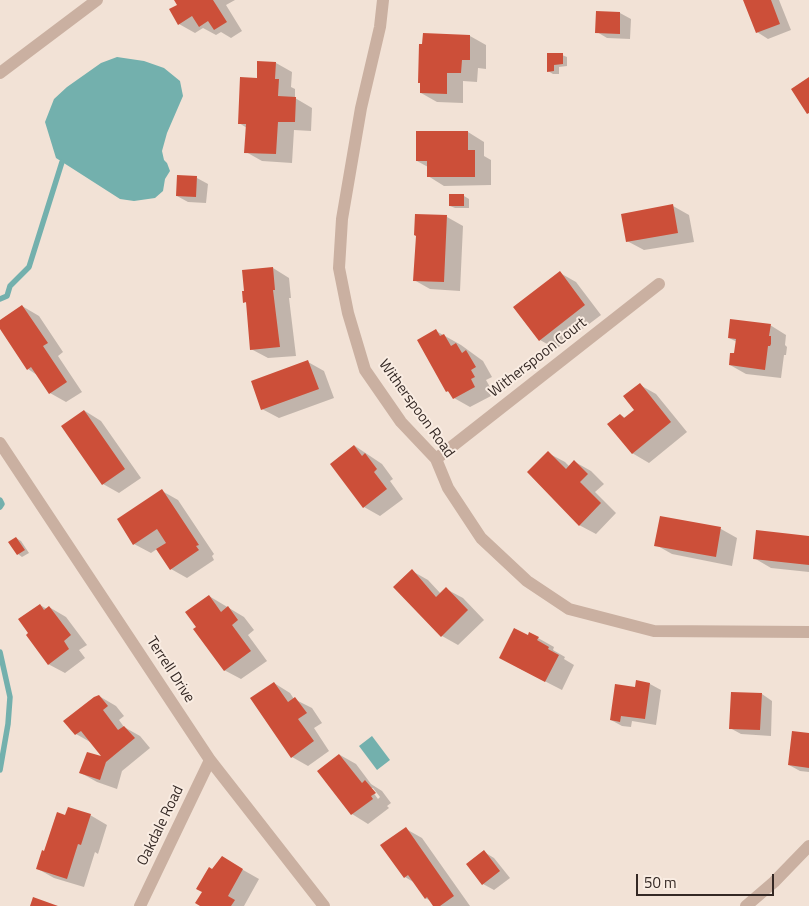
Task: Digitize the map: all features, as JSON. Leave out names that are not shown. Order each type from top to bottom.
[{"type":"street","points":[[0,73],[97,0]]},
{"type":"street","name":"Witherspoon Road","points":[[382,0],[380,27],[361,108],[342,219],[339,268],[348,313],[365,370],[402,422],[436,459],[448,488],[481,538],[527,581],[569,609],[654,631],[809,632]]},
{"type":"street","name":"Witherspoon Court","points":[[436,459],[659,284]]},
{"type":"street","name":"Terrell Drive","points":[[0,443],[210,760],[324,906]]},
{"type":"street","name":"Oakdale Road","points":[[140,906],[210,760]]},
{"type":"street","points":[[746,906],[774,882],[809,846]]},
{"type":"water","points":[[117,57],[144,61],[164,68],[180,81],[183,96],[167,133],[162,151],[170,171],[165,179],[163,191],[155,198],[134,201],[120,199],[56,158],[45,122],[54,99],[67,87],[101,63]]},
{"type":"water","points":[[372,736],[390,760],[377,770],[359,746]]},
{"type":"building","points":[[174,0],[213,0],[227,22],[214,30],[208,21],[199,27],[192,16],[178,25],[169,9],[177,5]]},
{"type":"building","points":[[743,0],[771,0],[780,24],[756,33]]},
{"type":"building","points":[[596,11],[620,12],[620,34],[595,33]]},
{"type":"building","points":[[423,33],[470,35],[470,60],[462,60],[461,73],[447,73],[447,94],[420,93],[420,83],[418,83],[419,44],[422,44]]},
{"type":"building","points":[[547,53],[563,53],[563,64],[554,65],[554,71],[547,72]]},
{"type":"building","points":[[257,61],[276,62],[275,79],[279,79],[278,96],[296,97],[295,122],[278,122],[276,154],[244,153],[246,124],[238,124],[240,77],[257,78]]},
{"type":"building","points":[[809,77],[809,113],[807,114],[791,89]]},
{"type":"building","points":[[416,131],[468,131],[468,150],[475,150],[475,177],[427,177],[427,161],[416,161]]},
{"type":"building","points":[[177,175],[197,176],[196,197],[176,196]]},
{"type":"building","points":[[449,194],[464,194],[464,206],[449,206]]},
{"type":"building","points":[[673,204],[678,233],[626,242],[621,214]]},
{"type":"building","points":[[415,214],[447,215],[444,282],[413,281],[416,236],[414,235]]},
{"type":"building","points":[[273,267],[275,290],[273,290],[280,347],[250,350],[246,302],[243,303],[242,270]]},
{"type":"building","points":[[560,271],[585,305],[539,341],[513,307]]},
{"type":"building","points":[[22,305],[48,343],[43,346],[67,382],[49,394],[31,367],[27,370],[0,329],[0,320]]},
{"type":"building","points":[[730,319],[771,324],[769,336],[771,336],[771,344],[768,346],[765,370],[729,365],[730,353],[734,353],[736,339],[728,338]]},
{"type":"building","points":[[436,329],[440,336],[444,334],[451,346],[456,343],[462,353],[466,350],[476,367],[471,370],[475,377],[471,379],[475,387],[453,399],[448,391],[446,392],[417,340]]},
{"type":"building","points":[[308,360],[319,389],[261,410],[251,381]]},
{"type":"building","points":[[640,383],[671,422],[632,454],[607,424],[620,414],[624,418],[634,410],[623,396]]},
{"type":"building","points":[[84,410],[125,469],[102,485],[61,426]]},
{"type":"building","points":[[354,445],[362,456],[365,453],[377,469],[374,472],[387,489],[363,508],[330,464]]},
{"type":"building","points":[[548,451],[566,469],[574,460],[588,474],[580,482],[601,503],[579,526],[527,472]]},
{"type":"building","points":[[162,489],[199,545],[196,546],[199,550],[170,570],[156,549],[166,543],[157,529],[133,545],[117,519]]},
{"type":"building","points":[[660,516],[721,527],[716,557],[654,546]]},
{"type":"building","points":[[756,530],[809,536],[809,565],[753,559]]},
{"type":"building","points":[[16,537],[25,550],[17,555],[8,542]]},
{"type":"building","points":[[412,569],[436,597],[446,587],[468,610],[441,637],[393,587]]},
{"type":"building","points":[[209,595],[221,612],[228,606],[238,620],[232,625],[251,651],[224,671],[193,629],[196,627],[185,612]]},
{"type":"building","points":[[40,604],[44,610],[49,606],[71,635],[64,641],[69,649],[48,665],[26,635],[28,633],[18,619]]},
{"type":"building","points":[[514,628],[528,635],[529,632],[539,637],[537,640],[559,655],[545,682],[499,658]]},
{"type":"building","points":[[636,680],[650,683],[645,719],[621,716],[620,722],[610,720],[615,684],[635,687]]},
{"type":"building","points":[[274,682],[288,702],[295,697],[307,713],[298,719],[314,741],[291,758],[250,698]]},
{"type":"building","points":[[731,692],[762,693],[760,730],[729,729]]},
{"type":"building","points":[[99,695],[108,706],[103,710],[118,730],[124,726],[135,738],[106,762],[100,780],[79,773],[87,752],[101,756],[81,731],[75,735],[63,721]]},
{"type":"building","points":[[792,731],[809,733],[809,768],[788,765]]},
{"type":"building","points":[[339,754],[362,783],[365,780],[376,793],[371,796],[373,799],[351,815],[317,771]]},
{"type":"building","points":[[68,807],[91,814],[81,845],[78,844],[67,879],[36,869],[57,812],[65,815]]},
{"type":"building","points":[[406,827],[454,896],[440,906],[433,906],[427,897],[425,899],[408,875],[404,878],[380,845]]},
{"type":"building","points":[[484,850],[500,871],[482,885],[466,864]]},
{"type":"building","points":[[222,856],[243,869],[228,896],[235,900],[231,906],[200,906],[195,903],[202,892],[196,889],[209,867],[212,869]]},
{"type":"building","points":[[33,897],[58,906],[30,906]]},
{"type":"waterway","points":[[0,299],[7,296],[10,286],[29,267],[62,162]]},
{"type":"waterway","points":[[0,500],[2,504],[0,507]]},
{"type":"waterway","points":[[0,652],[10,697],[8,724],[0,770]]}]
